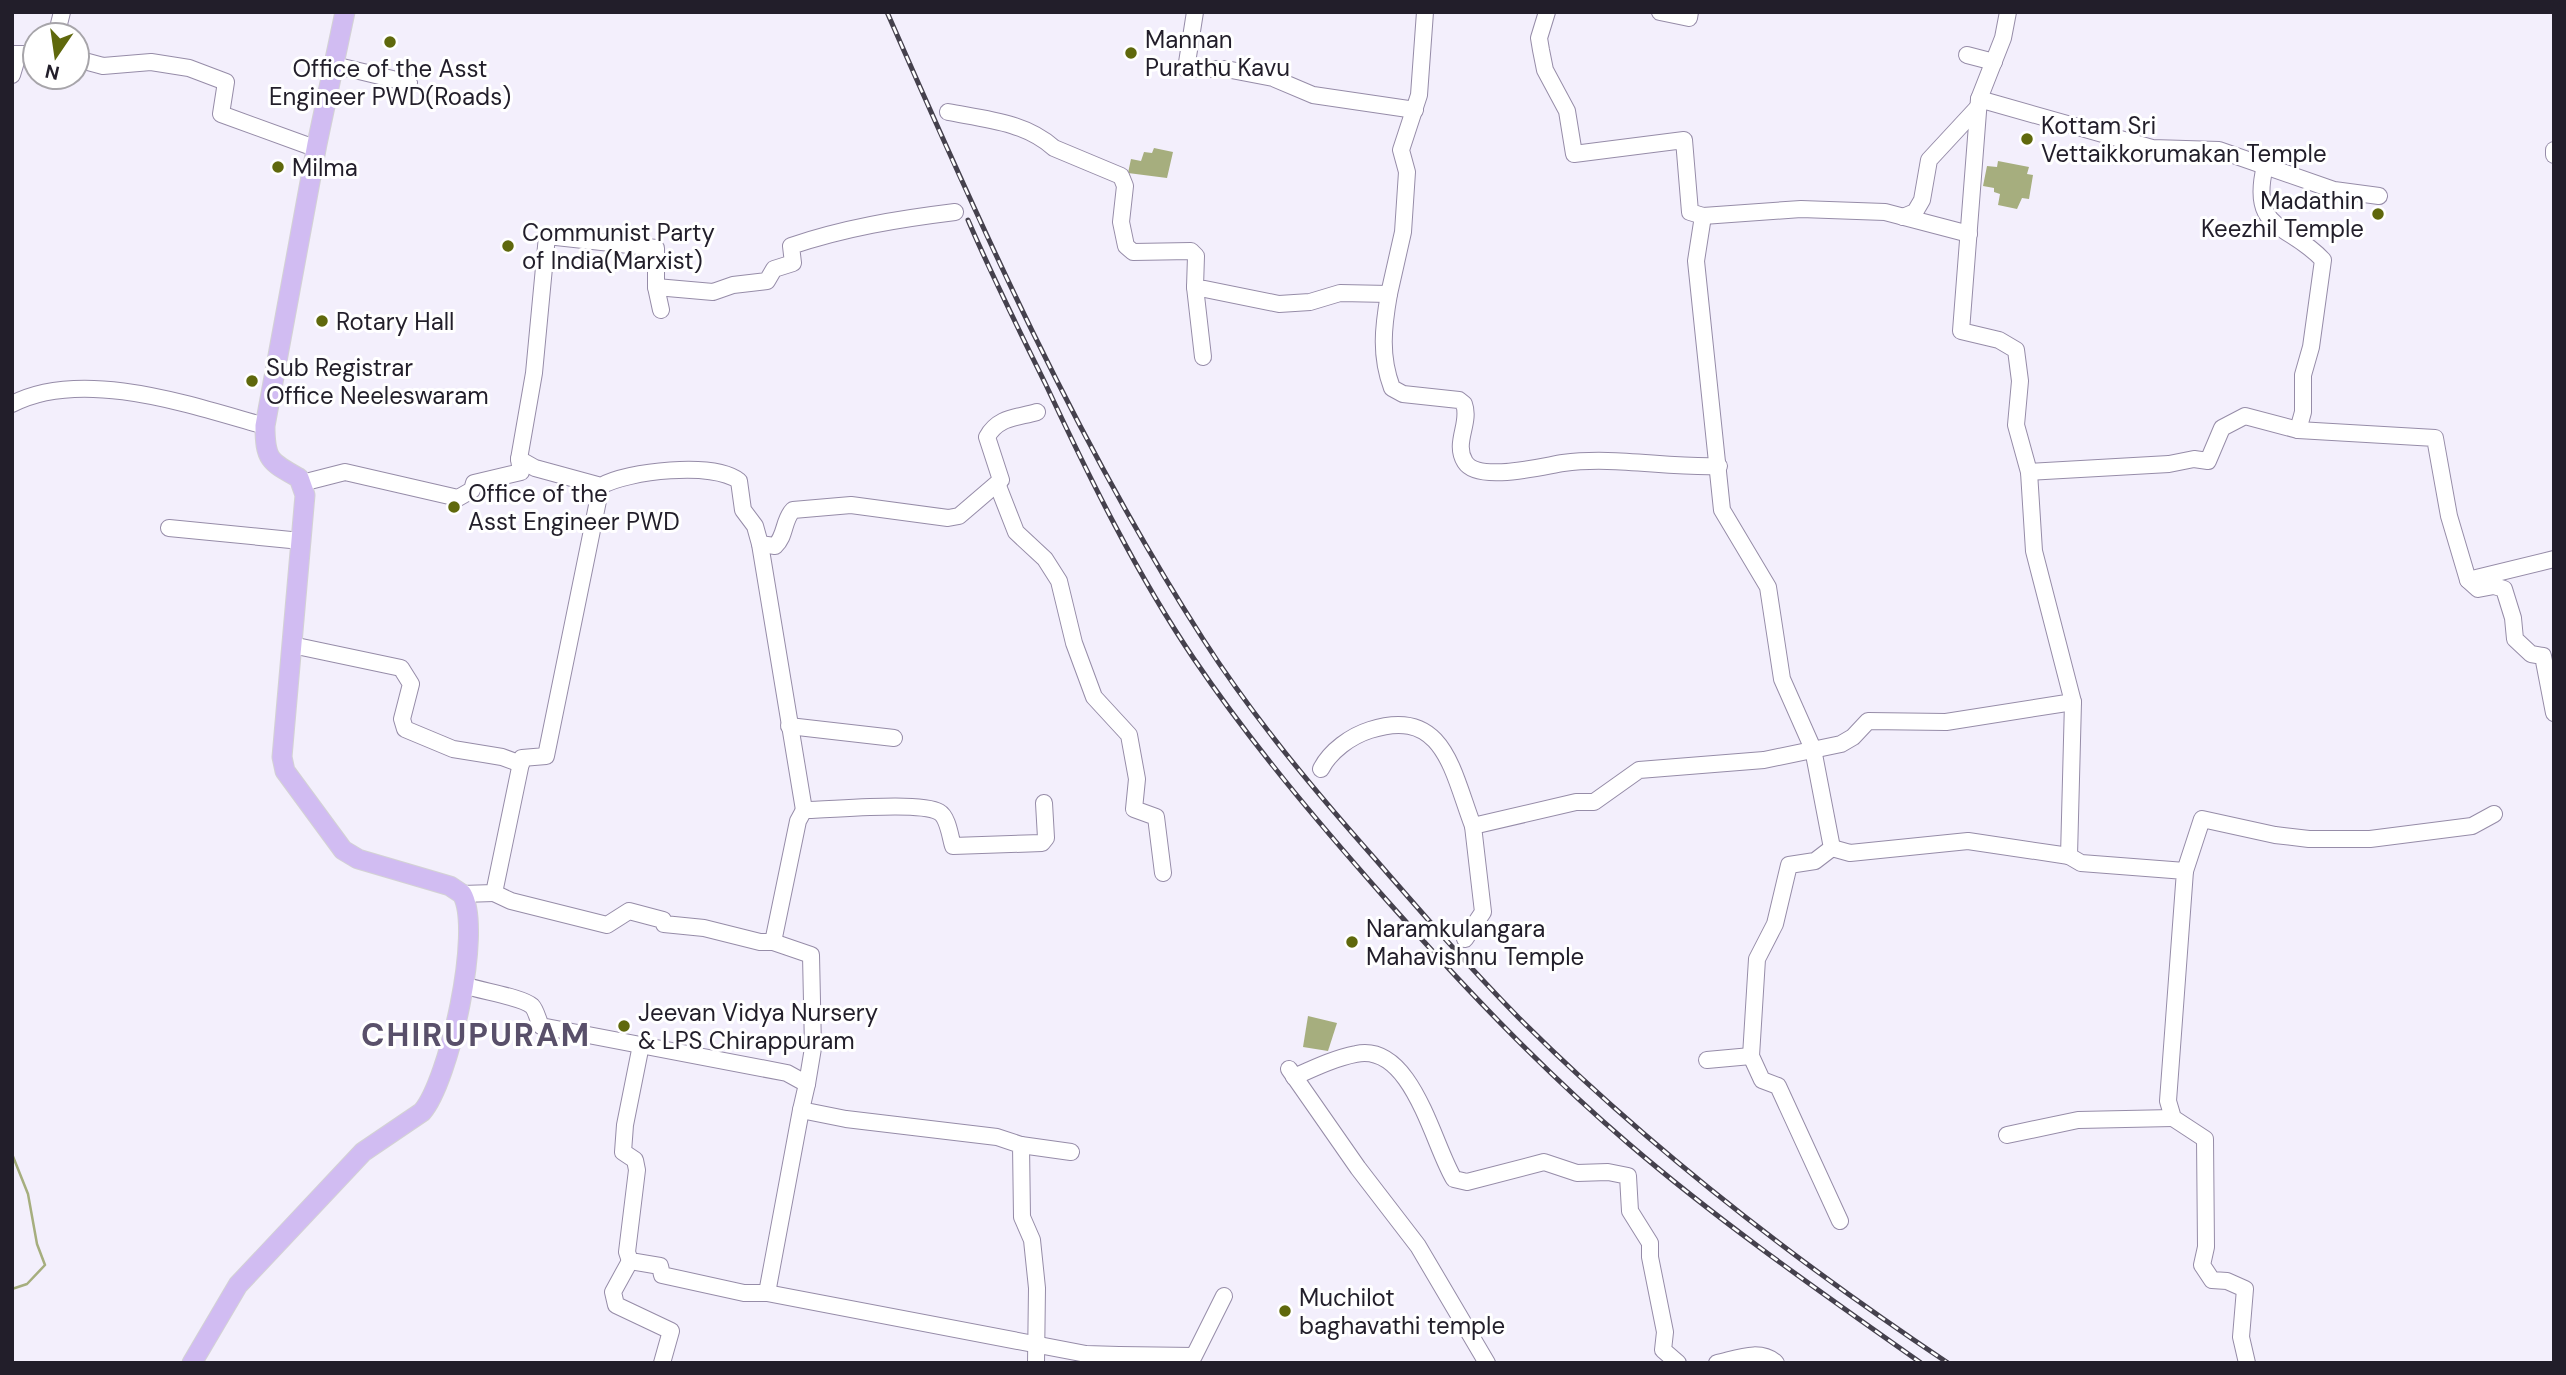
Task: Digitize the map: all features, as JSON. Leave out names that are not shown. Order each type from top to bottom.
[{"type":"main road","points":[[192,1363],[238,1285],[363,1152],[422,1112],[430,1103],[445,1060],[464,985],[470,923],[462,894],[450,886],[358,859],[343,850],[285,771],[282,743],[305,495],[302,483],[272,463],[267,456],[265,426],[317,145],[345,12]]},
{"type":"street","points":[[1195,12],[1186,69],[1226,69],[1273,78],[1312,96],[1415,110]]},
{"type":"street","points":[[1425,12],[1422,70],[1415,110],[1401,150],[1406,172],[1403,232],[1383,332],[1383,364],[1392,388],[1404,394],[1459,400],[1464,404],[1466,416],[1461,436],[1462,453],[1465,463],[1475,470],[1531,471],[1583,461],[1669,467],[1719,466]]},
{"type":"street","points":[[1547,12],[1539,38],[1541,50],[1545,70],[1567,111],[1574,154],[1684,140],[1690,212],[1703,216],[1801,209],[1885,212],[1969,234]]},
{"type":"street","points":[[1660,12],[1689,18],[1690,12]]},
{"type":"street","points":[[2008,12],[1979,103],[1961,331],[1999,340],[2016,350],[2020,381],[2016,425],[2029,472],[2034,551],[2073,702],[2069,856]]},
{"type":"street","points":[[12,75],[15,55]]},
{"type":"street","points":[[1967,55],[1994,62]]},
{"type":"street","points":[[91,63],[103,66],[151,62],[188,68],[226,82],[221,114],[309,146],[317,145]]},
{"type":"street","points":[[334,65],[409,83]]},
{"type":"street","points":[[1903,217],[1915,212],[1922,200],[1929,160],[1979,103]]},
{"type":"street","points":[[1979,103],[2152,148],[2219,150],[2334,190],[2379,196]]},
{"type":"street","points":[[948,112],[1005,121],[1045,140],[1054,148],[1121,176],[1125,186],[1121,222],[1126,246],[1133,252],[1191,251],[1196,256],[1195,288],[1203,357]]},
{"type":"street","points":[[2554,150],[2554,155]]},
{"type":"street","points":[[2265,166],[2261,194],[2268,218],[2277,228],[2312,248],[2323,260],[2311,347],[2303,375],[2303,412],[2298,430]]},
{"type":"street","points":[[656,287],[713,292],[733,285],[767,281],[768,274],[774,269],[793,263],[791,246],[813,237],[902,218],[955,212]]},
{"type":"street","points":[[1703,216],[1696,261],[1722,510],[1768,587],[1785,690],[1813,749],[1832,848]]},
{"type":"street","points":[[302,483],[345,472],[458,498],[472,490],[474,483],[521,472],[519,459],[534,373],[547,236],[656,248],[656,287],[661,310]]},
{"type":"street","points":[[1195,288],[1279,304],[1302,303],[1340,293],[1389,294]]},
{"type":"street","points":[[12,404],[22,399],[79,388],[169,399],[265,426]]},
{"type":"street","points":[[760,544],[775,546],[780,541],[787,516],[793,510],[851,505],[948,518],[959,516],[998,486],[1001,480],[986,437],[992,427],[1002,420],[1037,412]]},
{"type":"street","points":[[2029,472],[2169,464],[2194,459],[2208,461],[2222,428],[2245,416],[2298,430],[2435,438],[2449,516],[2468,580],[2478,589],[2494,586],[2504,589],[2513,618],[2515,639],[2531,654],[2543,656],[2554,713]]},
{"type":"street","points":[[519,459],[535,468],[601,486],[617,477],[706,470],[731,474],[738,481],[743,510],[755,526],[760,544],[804,810],[798,821],[773,942]]},
{"type":"street","points":[[494,893],[522,758],[546,757],[601,486]]},
{"type":"street","points":[[998,486],[1016,533],[1045,559],[1059,581],[1074,643],[1094,697],[1129,736],[1137,779],[1135,809],[1156,817],[1163,873]]},
{"type":"street","points":[[169,528],[301,541]]},
{"type":"street","points":[[2468,580],[2554,559]]},
{"type":"street","points":[[292,645],[401,668],[411,684],[402,719],[405,729],[453,749],[502,757],[521,764]]},
{"type":"street","points":[[1473,826],[1576,802],[1594,802],[1639,770],[1764,760],[1841,744],[1853,737],[1868,721],[1946,722],[2073,702]]},
{"type":"street","points":[[1321,769],[1326,758],[1357,734],[1409,723],[1429,732],[1439,746],[1473,826],[1483,912],[1465,939]]},
{"type":"street","points":[[789,726],[894,738]]},
{"type":"street","points":[[804,810],[919,806],[939,812],[946,821],[953,846],[1042,843],[1046,838],[1044,803]]},
{"type":"street","points":[[2173,1118],[2168,1101],[2185,871],[2202,819],[2286,836],[2370,839],[2472,826],[2494,814]]},
{"type":"street","points":[[1832,848],[1850,853],[1968,841],[2069,856],[2081,863],[2185,871]]},
{"type":"street","points":[[1832,848],[1815,861],[1789,865],[1774,924],[1757,959],[1751,1056],[1762,1080],[1778,1086],[1840,1221]]},
{"type":"street","points":[[462,894],[494,893],[511,901],[607,925],[629,911],[663,920],[664,924],[704,928],[760,942],[773,942],[810,955],[813,1048],[767,1293]]},
{"type":"street","points":[[464,985],[488,994],[517,998],[533,1007],[541,1026],[787,1073],[807,1084]]},
{"type":"street","points":[[641,1045],[623,1152],[635,1160],[637,1170],[627,1252],[630,1261],[613,1292],[617,1305],[671,1331],[662,1363]]},
{"type":"street","points":[[1487,1363],[1418,1246],[1358,1168],[1292,1073],[1358,1053],[1374,1054],[1415,1088],[1454,1179],[1467,1182],[1544,1162],[1577,1173],[1608,1172],[1628,1176],[1630,1211],[1650,1243],[1650,1256],[1665,1332],[1663,1350],[1678,1363]]},
{"type":"street","points":[[1707,1060],[1751,1056]]},
{"type":"street","points":[[802,1110],[846,1119],[997,1137],[1021,1145],[1071,1152]]},
{"type":"street","points":[[2007,1135],[2078,1120],[2173,1118],[2205,1139],[2206,1247],[2202,1265],[2212,1280],[2227,1281],[2245,1289],[2241,1337],[2247,1363]]},
{"type":"street","points":[[1021,1145],[1022,1217],[1032,1240],[1037,1288],[1036,1363]]},
{"type":"street","points":[[630,1261],[660,1266],[662,1275],[744,1293],[767,1293],[1119,1359],[1194,1356],[1224,1296]]},
{"type":"street","points":[[1717,1363],[1753,1355],[1770,1357],[1776,1363]]},
{"type":"shaded area","points":[[1154,148],[1173,152],[1167,178],[1128,173],[1131,159],[1141,161],[1144,152],[1152,153]]},
{"type":"shaded area","points":[[1998,161],[2029,167],[2027,174],[2033,175],[2029,199],[2022,198],[2017,209],[1998,205],[2000,194],[1994,192],[1994,188],[1983,186],[1987,166],[1997,167]]},
{"type":"shaded area","points":[[1308,1016],[1337,1023],[1328,1051],[1303,1047]]},
{"type":"waterway","points":[[12,1154],[28,1194],[37,1244],[45,1265],[27,1284],[12,1289]]},
{"type":"railway","points":[[887,12],[995,253],[1113,488],[1203,639],[1242,697],[1285,752],[1463,959],[1567,1064],[1618,1111],[1724,1200],[1834,1284],[1948,1363]]},
{"type":"railway","points":[[968,220],[1080,455],[1153,593],[1216,690],[1309,810],[1472,993],[1596,1115],[1736,1230],[1921,1363]]},
{"type":"place","name":"Office of the Asst Engineer PWD(Roads)","points":[[390,42]]},
{"type":"place","name":"Mannan Purathu Kavu","points":[[1131,53]]},
{"type":"place","name":"Kottam Sri Vettaikkorumakan Temple","points":[[2027,139]]},
{"type":"place","name":"Milma","points":[[278,167]]},
{"type":"place","name":"Madathin Keezhil Temple","points":[[2378,214]]},
{"type":"place","name":"Communist Party of India(Marxist)","points":[[508,246]]},
{"type":"place","name":"Rotary Hall","points":[[322,321]]},
{"type":"place","name":"Sub Registrar Office Neeleswaram","points":[[252,381]]},
{"type":"place","name":"Office of the Asst Engineer PWD","points":[[454,507]]},
{"type":"place","name":"Naramkulangara Mahavishnu Temple","points":[[1352,942]]},
{"type":"place","name":"Jeevan Vidya Nursery & LPS Chirappuram","points":[[624,1026]]},
{"type":"place","name":"Muchilot baghavathi temple","points":[[1285,1311]]},
{"type":"district","name":"CHIRUPURAM","points":[[476,1035]]}]
